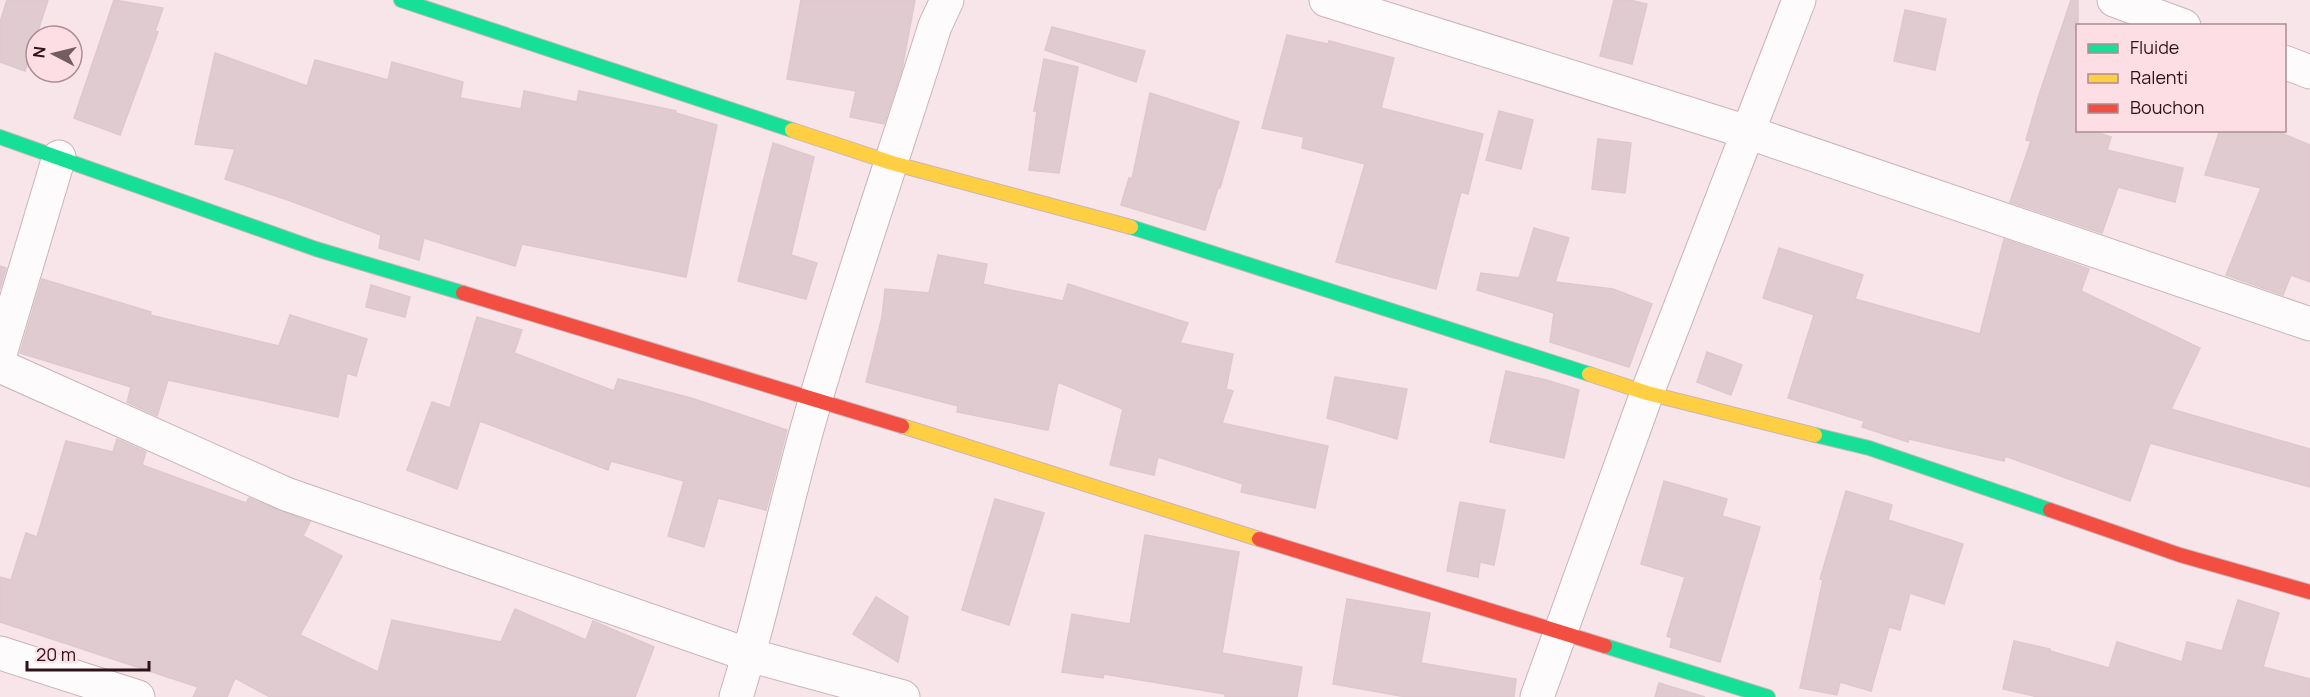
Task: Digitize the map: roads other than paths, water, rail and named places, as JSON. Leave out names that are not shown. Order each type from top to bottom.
[{"type":"street","points":[[401,0],[892,163],[1157,234],[1647,393],[1869,448],[2180,555],[2310,592]]},
{"type":"street","points":[[736,697],[749,655],[783,514],[816,398],[936,26],[947,0]]},
{"type":"street","points":[[1326,0],[1747,132],[2310,324]]},
{"type":"street","points":[[1537,697],[1647,393],[1799,0]]},
{"type":"street","points":[[2114,0],[2179,24]]},
{"type":"street","points":[[2286,63],[2310,72]]},
{"type":"street","points":[[0,137],[316,249],[816,398],[1560,634],[1768,697]]},
{"type":"street","points":[[0,354],[59,158]]},
{"type":"street","points":[[0,366],[286,494],[749,655],[903,697]]},
{"type":"street","points":[[0,653],[138,697]]}]
